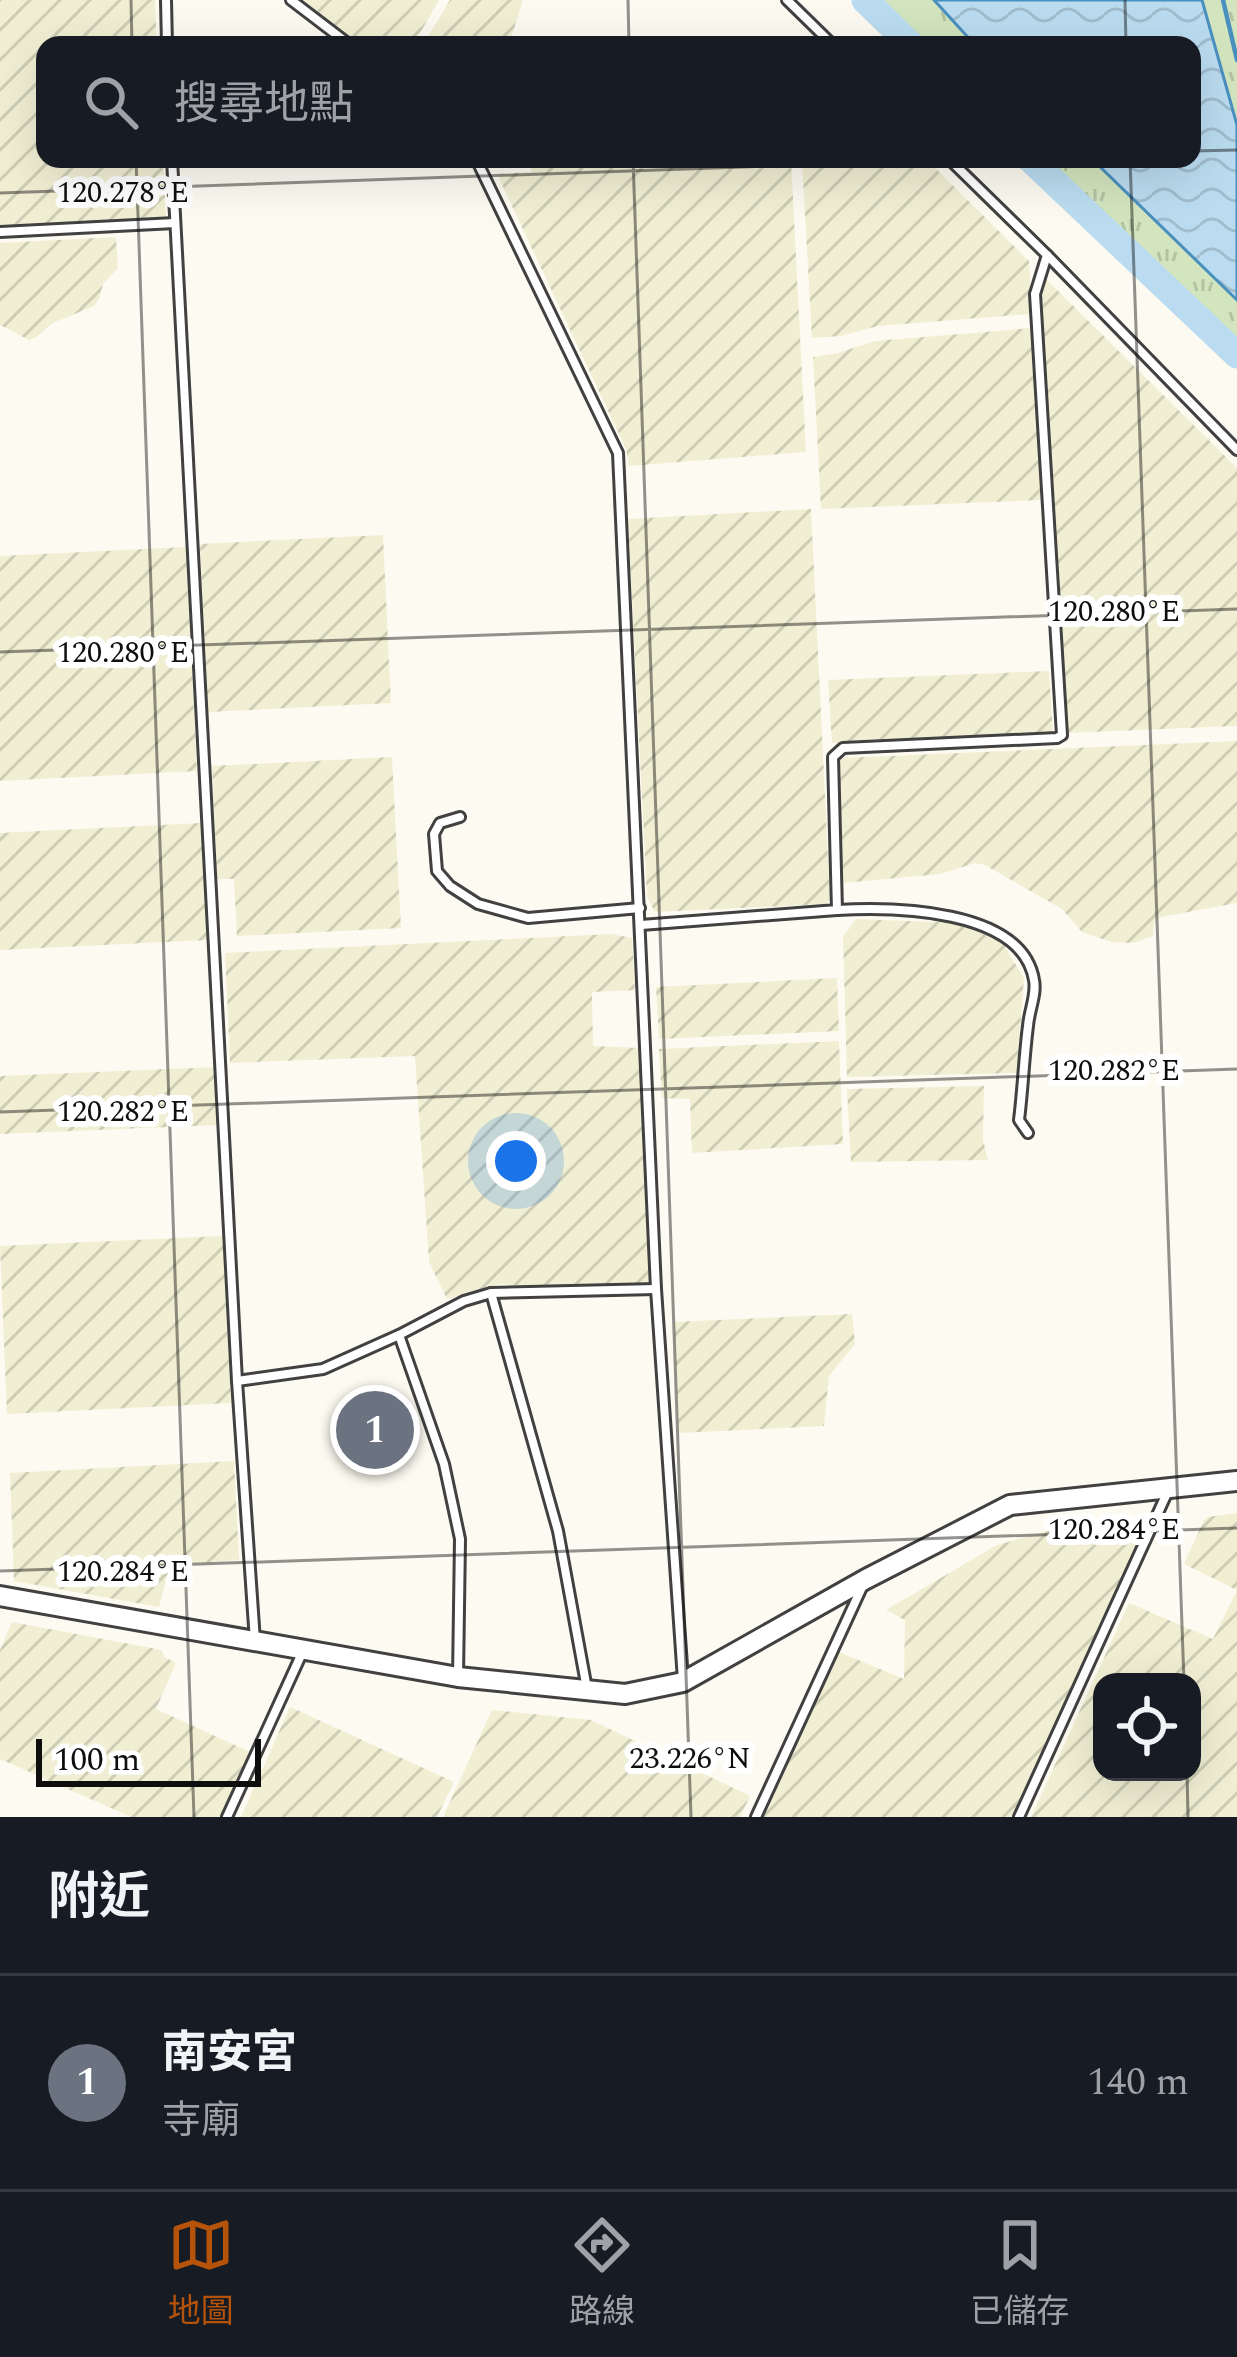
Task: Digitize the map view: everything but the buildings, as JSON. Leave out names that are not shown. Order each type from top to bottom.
[{"type":"street","points":[[0,1595],[458,1677],[626,1694],[683,1682],[1010,1505],[1237,1480]]},
{"type":"lane","points":[[166,0],[167,36]]},
{"type":"lane","points":[[291,0],[338,36]]},
{"type":"lane","points":[[787,0],[824,36]]},
{"type":"lane","points":[[172,168],[255,1642]]},
{"type":"lane","points":[[480,168],[618,453],[656,1288],[683,1682]]},
{"type":"lane","points":[[958,168],[1237,451]]},
{"type":"lane","points":[[0,232],[175,223]]},
{"type":"lane","points":[[837,910],[833,757],[843,748],[1062,735],[1035,294],[1047,255]]},
{"type":"lane","points":[[460,817],[440,823],[434,833],[436,871],[478,904],[529,918],[640,908]]},
{"type":"lane","points":[[641,925],[859,908],[958,917],[988,926],[1015,944],[1036,984],[1019,1120],[1028,1133]]},
{"type":"lane","points":[[238,1381],[322,1370],[464,1301],[491,1293],[656,1288]]},
{"type":"lane","points":[[491,1293],[558,1531],[587,1690]]},
{"type":"lane","points":[[399,1335],[444,1464],[460,1539],[458,1677]]},
{"type":"lane","points":[[1018,1817],[1169,1487]]},
{"type":"lane","points":[[756,1817],[866,1579]]},
{"type":"lane","points":[[227,1817],[303,1651]]},
{"type":"shaded area","points":[[0,0],[155,0],[157,36],[36,36],[36,168],[163,168],[166,217],[0,226]]},
{"type":"shaded area","points":[[295,0],[439,0],[418,36],[339,36]]},
{"type":"shaded area","points":[[450,0],[523,0],[511,36],[428,36]]},
{"type":"shaded area","points":[[531,168],[791,168],[806,452],[629,466],[626,449],[497,174],[531,172]]},
{"type":"shaded area","points":[[803,168],[935,168],[1029,261],[1032,314],[878,326],[812,338]]},
{"type":"shaded area","points":[[116,237],[118,268],[103,284],[94,306],[53,323],[29,340],[0,325],[0,243]]},
{"type":"shaded area","points":[[1041,279],[1237,468],[1237,726],[1064,733]]},
{"type":"shaded area","points":[[1032,328],[1041,500],[821,509],[813,357],[875,341]]},
{"type":"shaded area","points":[[811,509],[830,899],[826,904],[655,912],[647,897],[628,519]]},
{"type":"shaded area","points":[[383,535],[391,703],[208,712],[200,544]]},
{"type":"shaded area","points":[[186,547],[197,771],[0,781],[0,556]]},
{"type":"shaded area","points":[[1049,671],[1053,734],[832,743],[828,680]]},
{"type":"shaded area","points":[[1237,741],[1237,903],[1161,917],[1154,922],[1153,936],[1134,943],[1111,942],[1082,932],[1062,909],[985,865],[843,883],[837,766],[842,758]]},
{"type":"shaded area","points":[[392,757],[401,928],[237,936],[234,879],[217,879],[212,766]]},
{"type":"shaded area","points":[[201,823],[207,940],[0,950],[0,833]]},
{"type":"shaded area","points":[[856,919],[963,923],[1002,942],[1024,978],[1017,1073],[847,1077],[843,937]]},
{"type":"shaded area","points":[[611,934],[632,938],[635,990],[592,992],[593,1046],[639,1048],[652,1283],[550,1288],[499,1284],[447,1299],[429,1262],[415,1056],[230,1063],[225,953]]},
{"type":"shaded area","points":[[837,978],[839,1031],[659,1039],[656,987]]},
{"type":"shaded area","points":[[839,1041],[843,1144],[692,1153],[690,1099],[662,1098],[659,1049]]},
{"type":"shaded area","points":[[216,1067],[218,1125],[0,1134],[0,1076]]},
{"type":"shaded area","points":[[984,1086],[983,1140],[988,1160],[851,1162],[847,1089]]},
{"type":"shaded area","points":[[223,1236],[231,1403],[7,1414],[0,1246]]},
{"type":"shaded area","points":[[852,1314],[855,1344],[829,1376],[824,1426],[679,1433],[674,1322]]},
{"type":"shaded area","points":[[234,1461],[239,1560],[170,1565],[159,1607],[14,1581],[10,1473]]},
{"type":"shaded area","points":[[1237,1513],[1237,1590],[1184,1564],[1208,1517]]},
{"type":"shaded area","points":[[1138,1521],[1146,1529],[1013,1817],[762,1817],[839,1652],[904,1679],[905,1620],[886,1610],[997,1545],[1059,1528]]},
{"type":"shaded area","points":[[1237,1590],[1237,1817],[1031,1817],[1093,1682],[1093,1781],[1201,1781],[1201,1673],[1097,1673],[1129,1603],[1213,1639]]},
{"type":"shaded area","points":[[12,1622],[162,1650],[164,1657],[176,1663],[156,1709],[250,1752],[220,1817],[131,1817],[0,1759],[0,1650]]},
{"type":"shaded area","points":[[290,1707],[454,1782],[437,1817],[241,1817]]},
{"type":"shaded area","points":[[492,1710],[591,1720],[750,1796],[740,1817],[443,1817]]},
{"type":"green space","points":[[884,0],[934,0],[967,36],[920,36]]},
{"type":"green space","points":[[1202,0],[1237,0],[1237,125]]},
{"type":"green space","points":[[1055,168],[1101,168],[1237,300],[1237,347]]},
{"type":"water","points":[[934,0],[1202,0],[1237,125],[1237,300],[1101,168],[1201,168],[1201,36],[967,36]]},
{"type":"waterway","points":[[865,0],[902,36]]},
{"type":"waterway","points":[[1223,0],[1237,60]]},
{"type":"waterway","points":[[1040,168],[1237,355]]},
{"type":"place","name":"南安宮","points":[[375,1430]]}]
